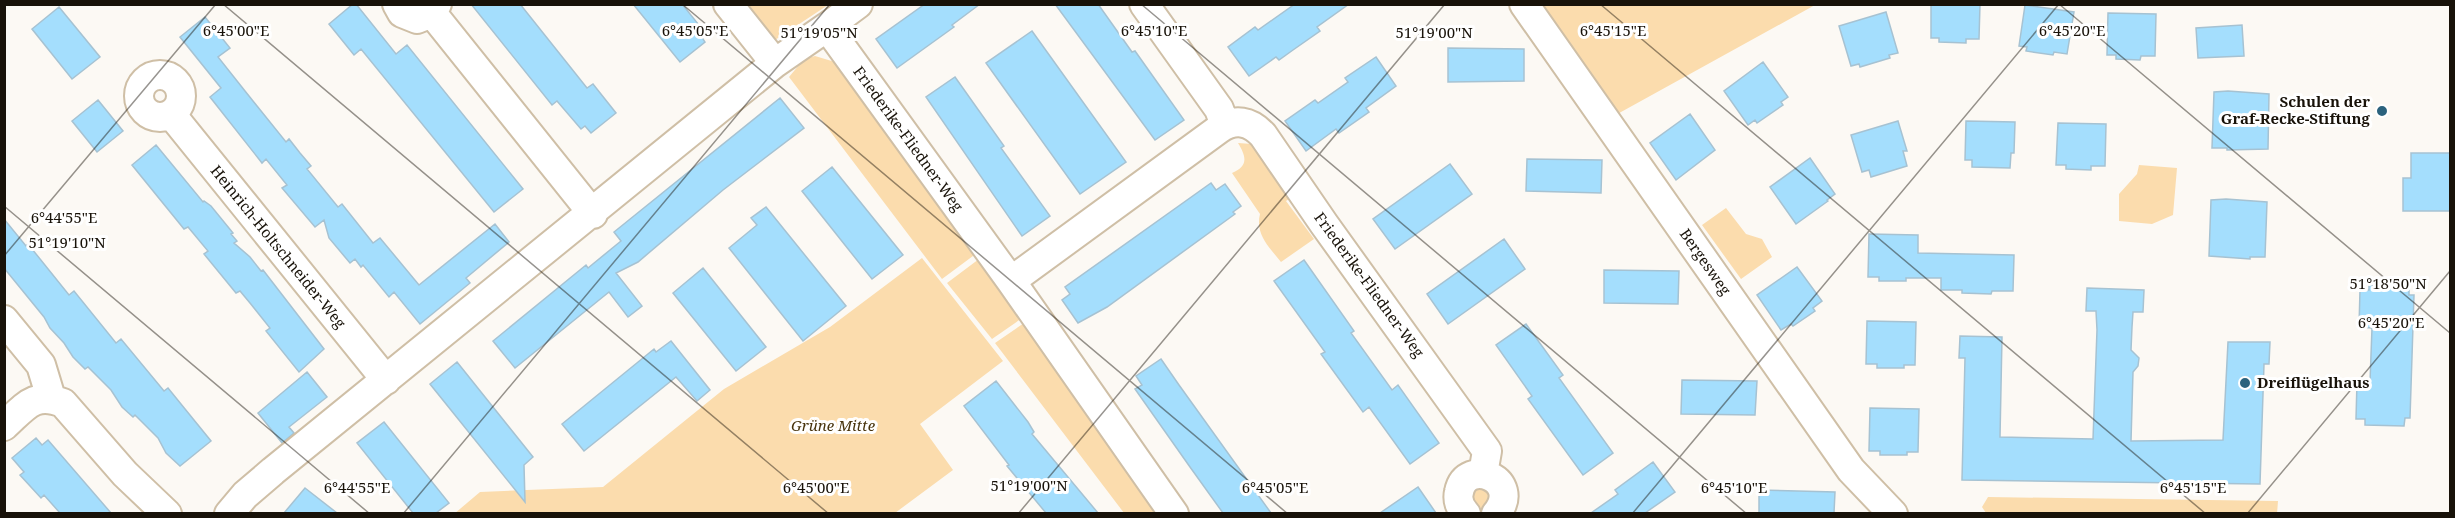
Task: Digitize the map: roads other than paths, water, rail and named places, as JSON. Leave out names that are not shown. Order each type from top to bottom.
[{"type":"street","points":[[397,4],[402,13],[409,18],[425,18],[435,9],[593,214]]},
{"type":"street","points":[[728,4],[775,63]]},
{"type":"street","points":[[230,513],[245,495],[593,214],[775,63],[858,4]]},
{"type":"street","points":[[1011,282],[1225,125],[1219,109],[1144,4]]},
{"type":"street","name":"Bergesweg","points":[[1524,4],[1851,470],[1893,513]]},
{"type":"street","name":"Friederike-Fliedner-Weg","points":[[827,27],[1174,513]]},
{"type":"street","name":"Heinrich-Holtschneider-Weg","points":[[171,114],[386,380]]},
{"type":"street","name":"Friederike-Fliedner-Weg","points":[[1225,125],[1234,122],[1248,123],[1263,135],[1487,451],[1483,474]]},
{"type":"street","points":[[4,320],[41,365],[51,398]]},
{"type":"street","points":[[4,426],[29,403],[40,398],[51,398],[63,403],[125,474],[167,513]]},
{"type":"street","points":[[1466,513],[1459,503],[1459,488],[1469,477],[1483,474],[1497,480],[1504,493],[1503,501],[1496,513]]},
{"type":"place","name":"Schulen der Graf-Recke-Stiftung","points":[[2382,111]]},
{"type":"place","name":"Dreiflügelhaus","points":[[2245,383]]},
{"type":"park label","name":"Grüne Mitte","points":[[833,426]]}]
